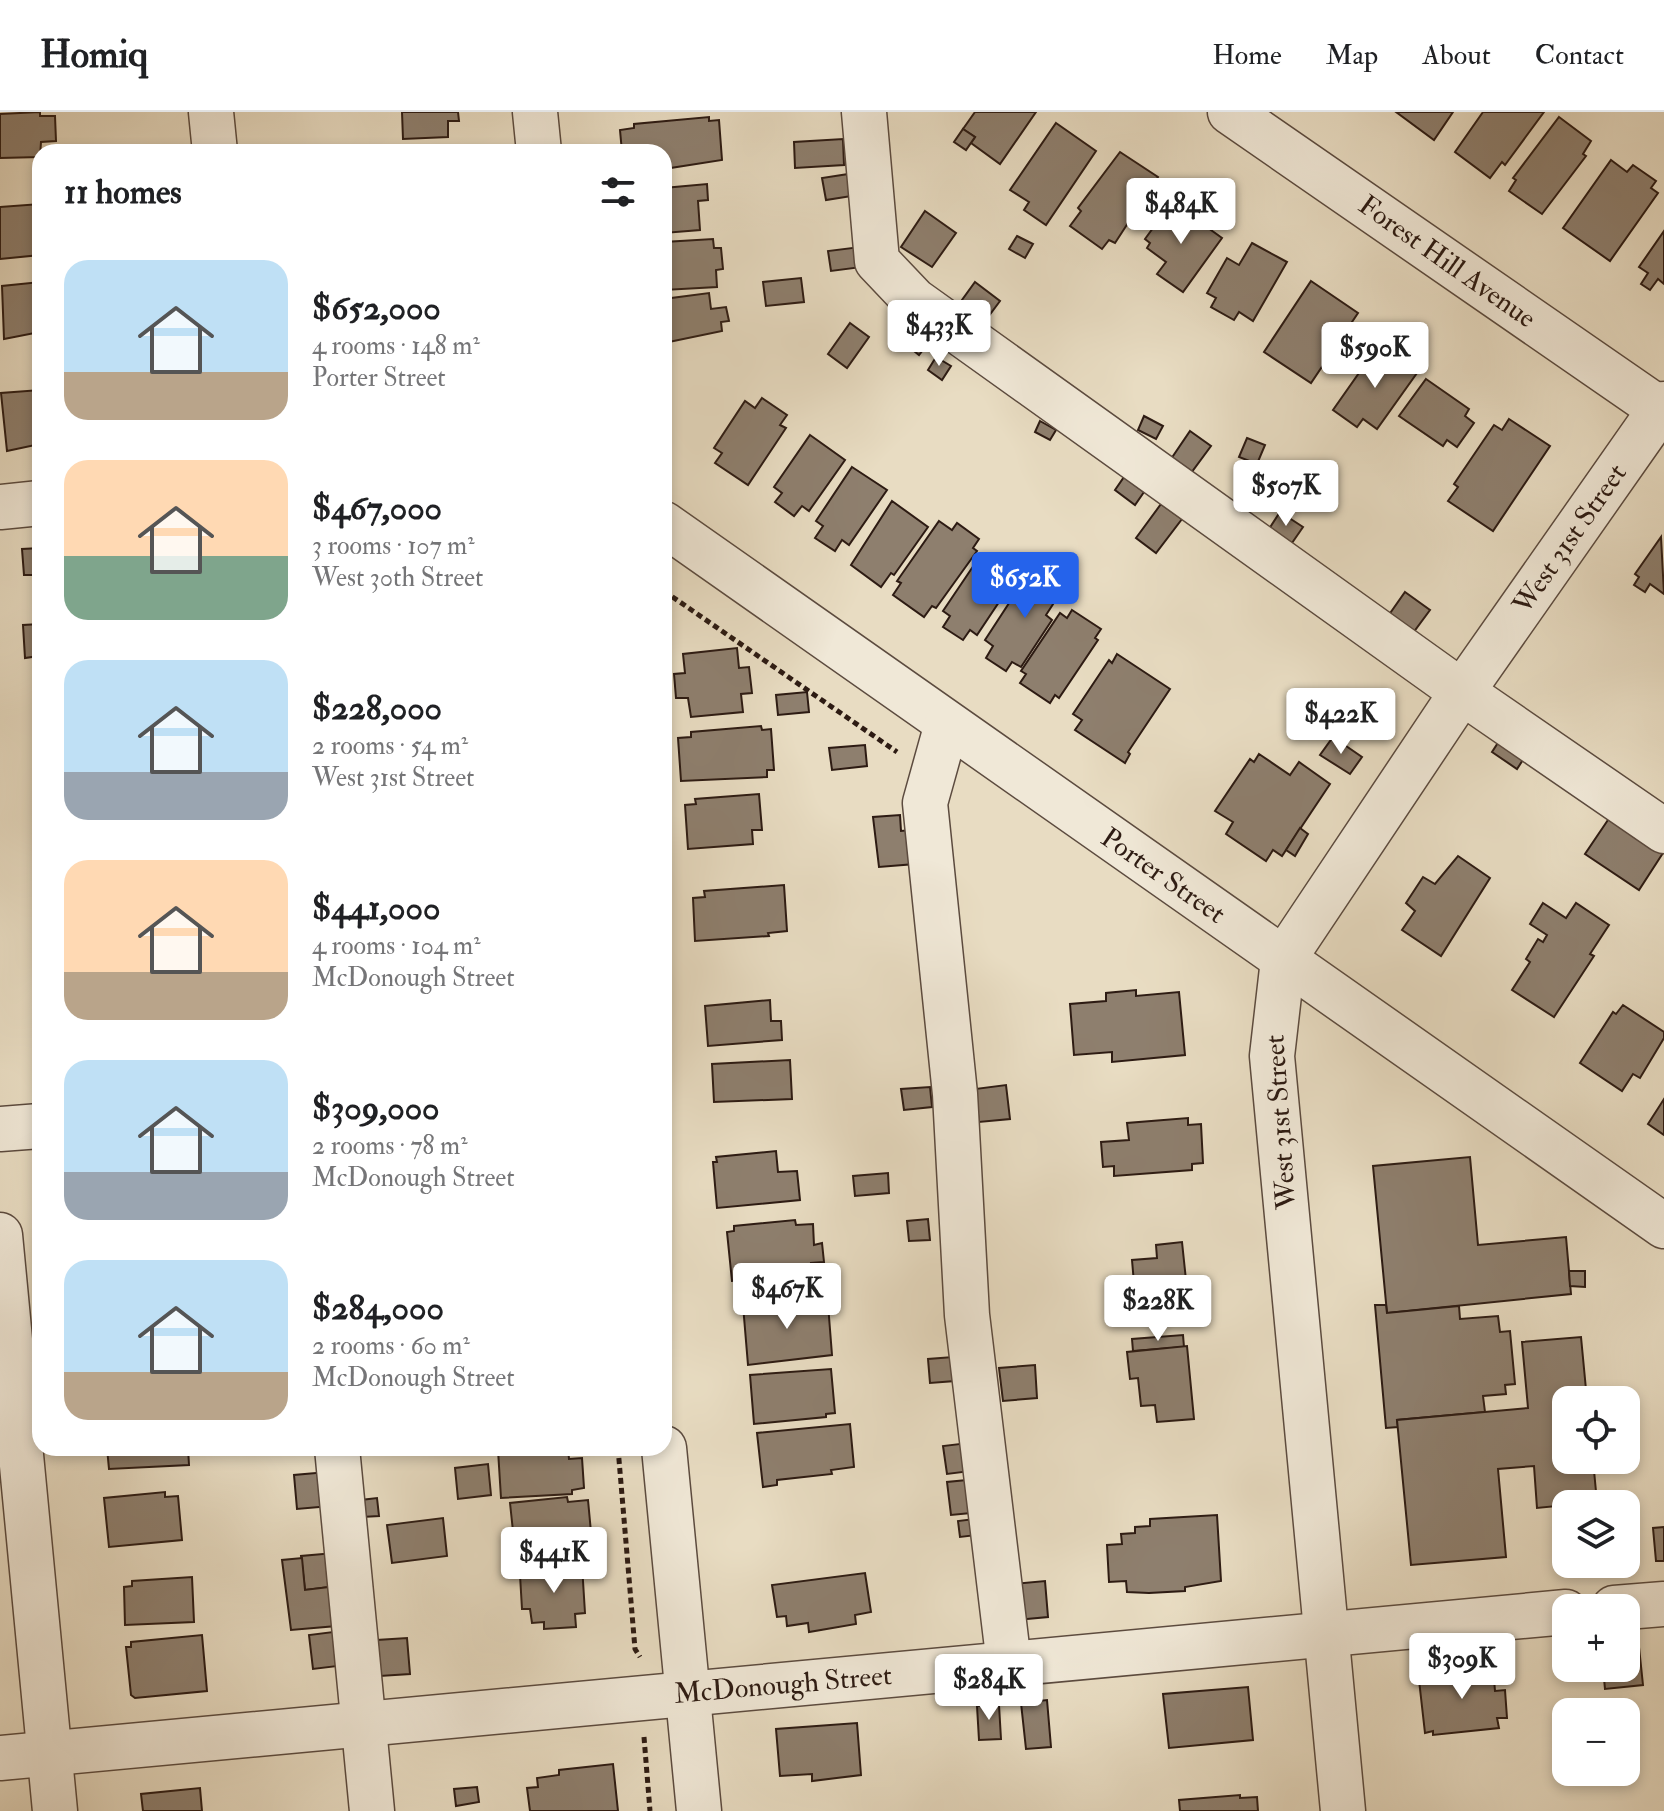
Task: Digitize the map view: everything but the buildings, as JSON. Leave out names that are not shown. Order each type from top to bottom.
[{"type":"street","points":[[211,112],[214,144]]},
{"type":"street","points":[[535,112],[538,144]]},
{"type":"street","points":[[864,112],[877,261],[914,300],[1462,692],[1664,831]]},
{"type":"street","name":"Forest Hill Avenue","points":[[1230,112],[1663,409]]},
{"type":"street","name":"West 31st Street","points":[[1343,1811],[1272,1056],[1283,960],[1462,692],[1663,409]]},
{"type":"street","points":[[0,507],[32,504]]},
{"type":"street","name":"Porter Street","points":[[672,530],[1664,1226]]},
{"type":"street","points":[[947,724],[925,803],[955,1094],[967,1315],[1009,1664]]},
{"type":"street","points":[[0,1129],[32,1127]]},
{"type":"street","points":[[0,1235],[55,1811]]},
{"type":"street","points":[[338,1456],[372,1811]]},
{"type":"street","points":[[665,1456],[699,1811]]},
{"type":"street","points":[[1640,1606],[1664,1604]]},
{"type":"street","name":"McDonough Street","points":[[0,1758],[1552,1613]]},
{"type":"path","points":[[672,597],[932,777]]},
{"type":"path","points":[[619,1456],[635,1649],[646,1666]]},
{"type":"path","points":[[643,1731],[650,1811]]}]
